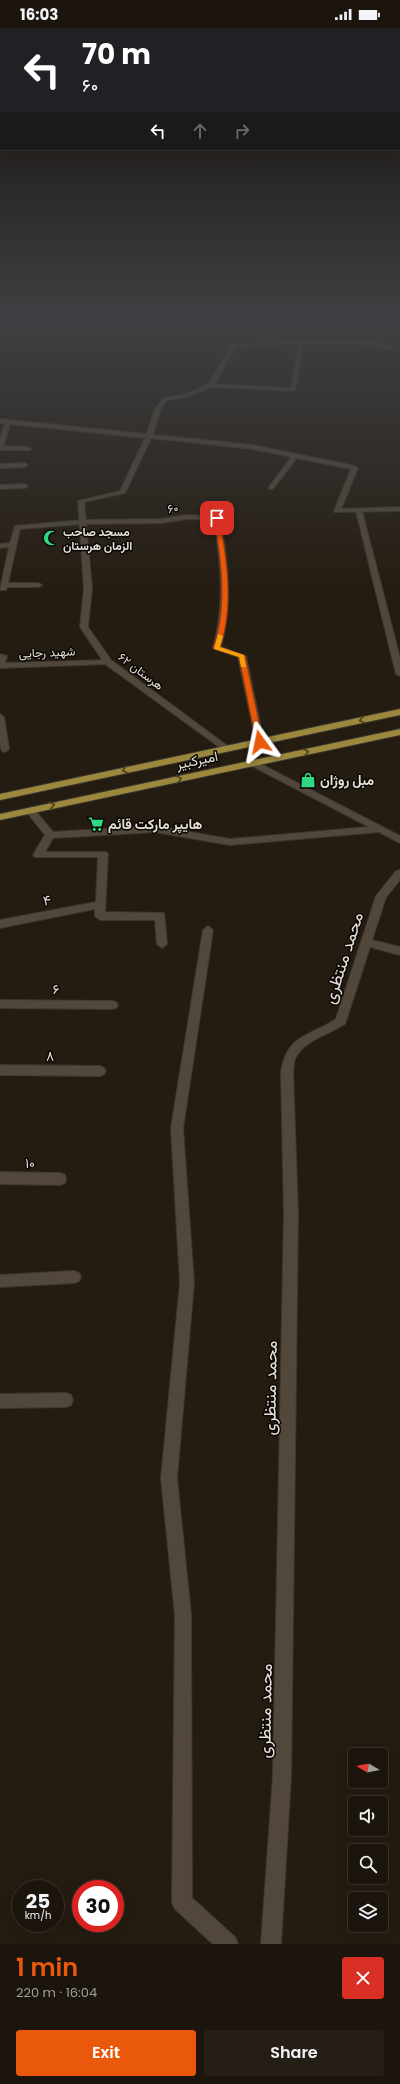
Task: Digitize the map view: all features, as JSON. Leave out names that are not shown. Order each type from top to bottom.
[{"type":"main road","name":"امیرکبیر","points":[[0,797],[400,712]]},
{"type":"main road","name":"امیرکبیر","points":[[0,817],[400,732]]},
{"type":"street","points":[[149,436],[157,412]]},
{"type":"street","points":[[0,421],[253,447],[355,468],[337,511],[400,509]]},
{"type":"street","points":[[8,422],[0,448],[28,449]]},
{"type":"street","name":"هرستان ۶۲","points":[[149,436],[123,492],[81,501],[88,588],[84,627],[108,662],[226,749]]},
{"type":"street","points":[[271,488],[295,456]]},
{"type":"street","points":[[0,466],[24,465]]},
{"type":"street","points":[[0,487],[25,486]]},
{"type":"street","points":[[359,511],[400,674]]},
{"type":"street","name":"۶۰","points":[[13,545],[17,527],[83,522],[162,521],[187,517],[217,518],[223,553],[224,606],[220,639],[216,648],[242,656],[260,742]]},
{"type":"street","points":[[0,546],[13,545],[2,587],[38,585]]},
{"type":"street","name":"شهید رجایی","points":[[0,656],[3,656],[0,666],[108,662]]},
{"type":"street","points":[[0,666],[0,673]]},
{"type":"street","points":[[0,717],[4,749]]},
{"type":"street","points":[[253,763],[400,840]]},
{"type":"street","points":[[30,810],[50,835]]},
{"type":"street","points":[[50,835],[155,829],[230,842],[379,829]]},
{"type":"street","points":[[50,835],[38,854],[102,854],[100,916],[160,916],[162,944]]},
{"type":"street","name":"محمد منتظری","points":[[271,1944],[282,1776],[291,1214],[287,1072],[290,1054],[302,1043],[332,1028],[341,1021],[381,896],[400,873]]},
{"type":"street","name":"۴","points":[[0,924],[100,904]]},
{"type":"street","points":[[208,930],[177,1128],[187,1283],[169,1478],[183,1615],[182,1902],[228,1944]]},
{"type":"street","points":[[367,942],[400,951]]},
{"type":"street","name":"۶","points":[[0,1004],[112,1005]]},
{"type":"street","name":"۸","points":[[0,1070],[100,1071]]},
{"type":"street","name":"۱۰","points":[[0,1178],[60,1179]]},
{"type":"street","points":[[0,1281],[74,1277]]},
{"type":"street","points":[[0,1401],[66,1400]]},
{"type":"slow traffic","points":[[220,636],[216,648],[242,656],[244,665]]},
{"type":"place","name":"مسجد صاحب الزمان هرستان","points":[[51,538]]},
{"type":"place","name":"مبل روژان","points":[[308,780]]},
{"type":"place","name":"هایپر مارکت قائم","points":[[96,824]]},
{"type":"route","points":[[217,518],[223,553],[224,606],[220,639],[216,648],[242,656],[260,742]]}]
